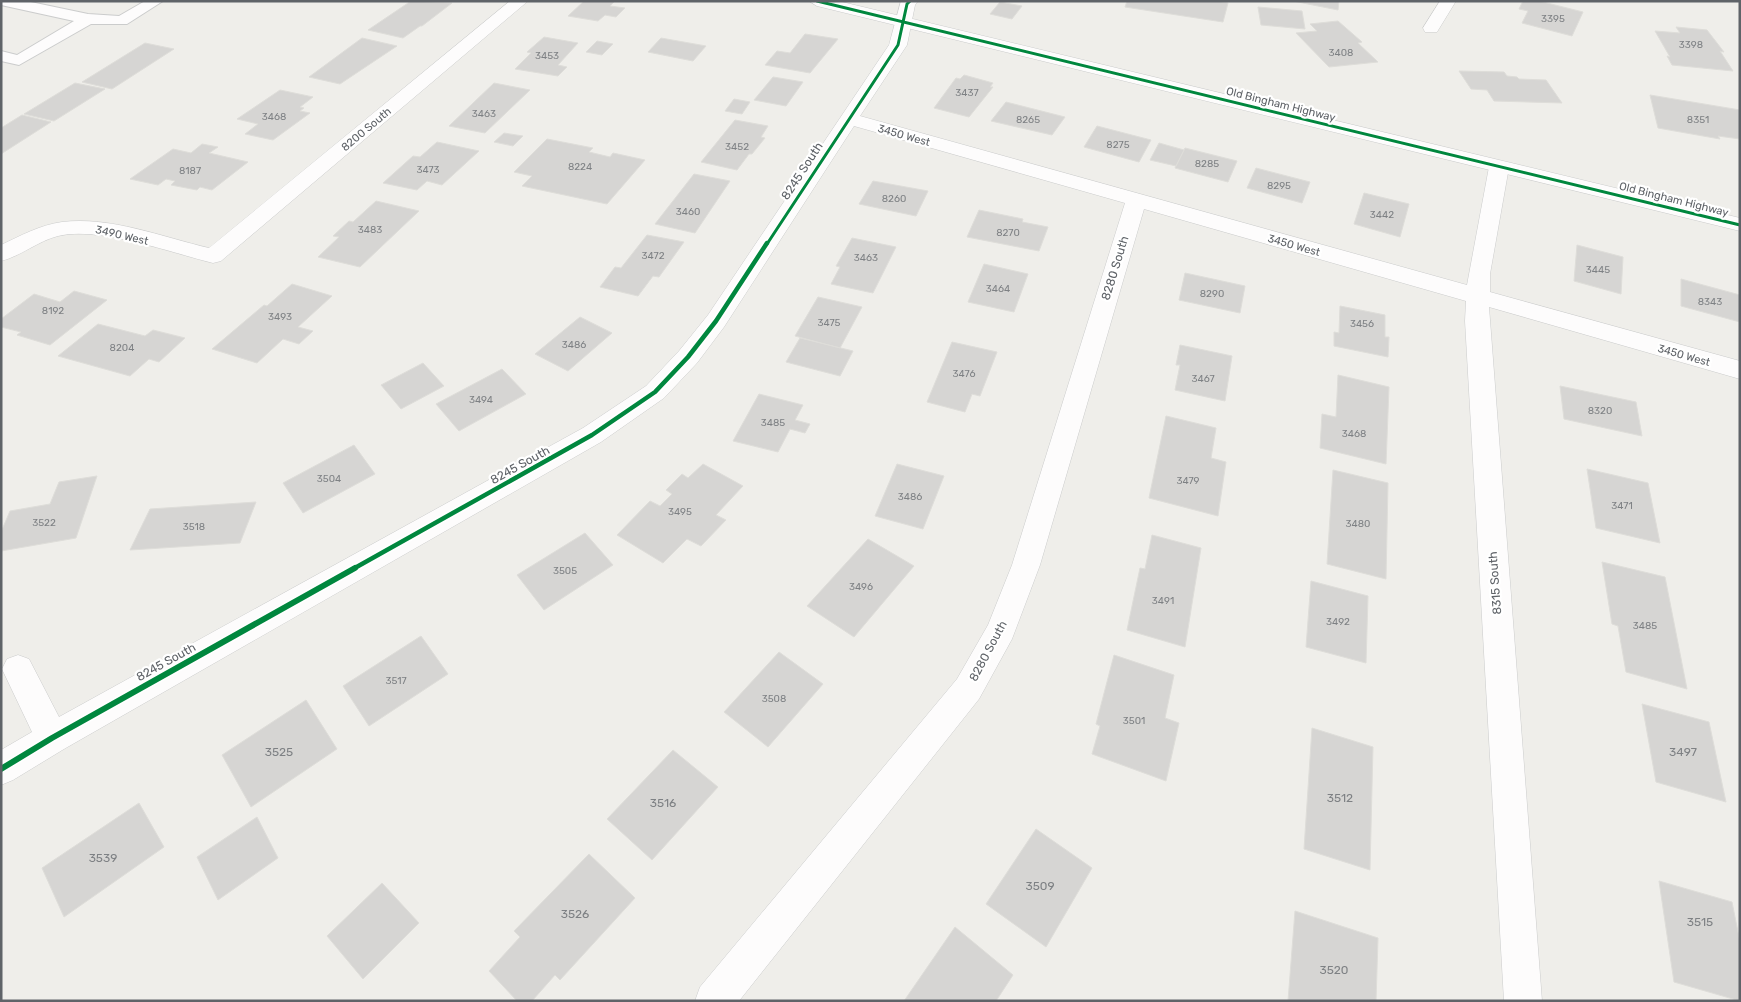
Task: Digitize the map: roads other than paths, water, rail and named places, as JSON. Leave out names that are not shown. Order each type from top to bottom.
[{"type":"street","name":"8200 South","points":[[212,256],[520,1]]},
{"type":"street","name":"Old Bingham Highway","points":[[817,1],[907,12],[1499,167],[1740,225]]},
{"type":"street","points":[[1431,28],[1448,1]]},
{"type":"street","name":"8245 South","points":[[1,769],[52,738],[592,436],[655,392],[688,358],[716,321],[898,45],[907,12]]},
{"type":"street","name":"3450 West","points":[[849,119],[1478,298],[1740,370]]},
{"type":"street","name":"8315 South","points":[[1499,167],[1479,274],[1477,321],[1523,1001]]},
{"type":"street","name":"8280 South","points":[[714,1001],[968,689],[1001,630],[1026,565],[1136,201]]},
{"type":"street","name":"3490 West","points":[[1,254],[32,239],[61,229],[91,228],[212,256]]},
{"type":"street","points":[[18,669],[52,738]]},
{"type":"lane","points":[[4,1],[88,20],[122,21],[156,1]]},
{"type":"lane","points":[[1,56],[19,60],[88,20]]}]
